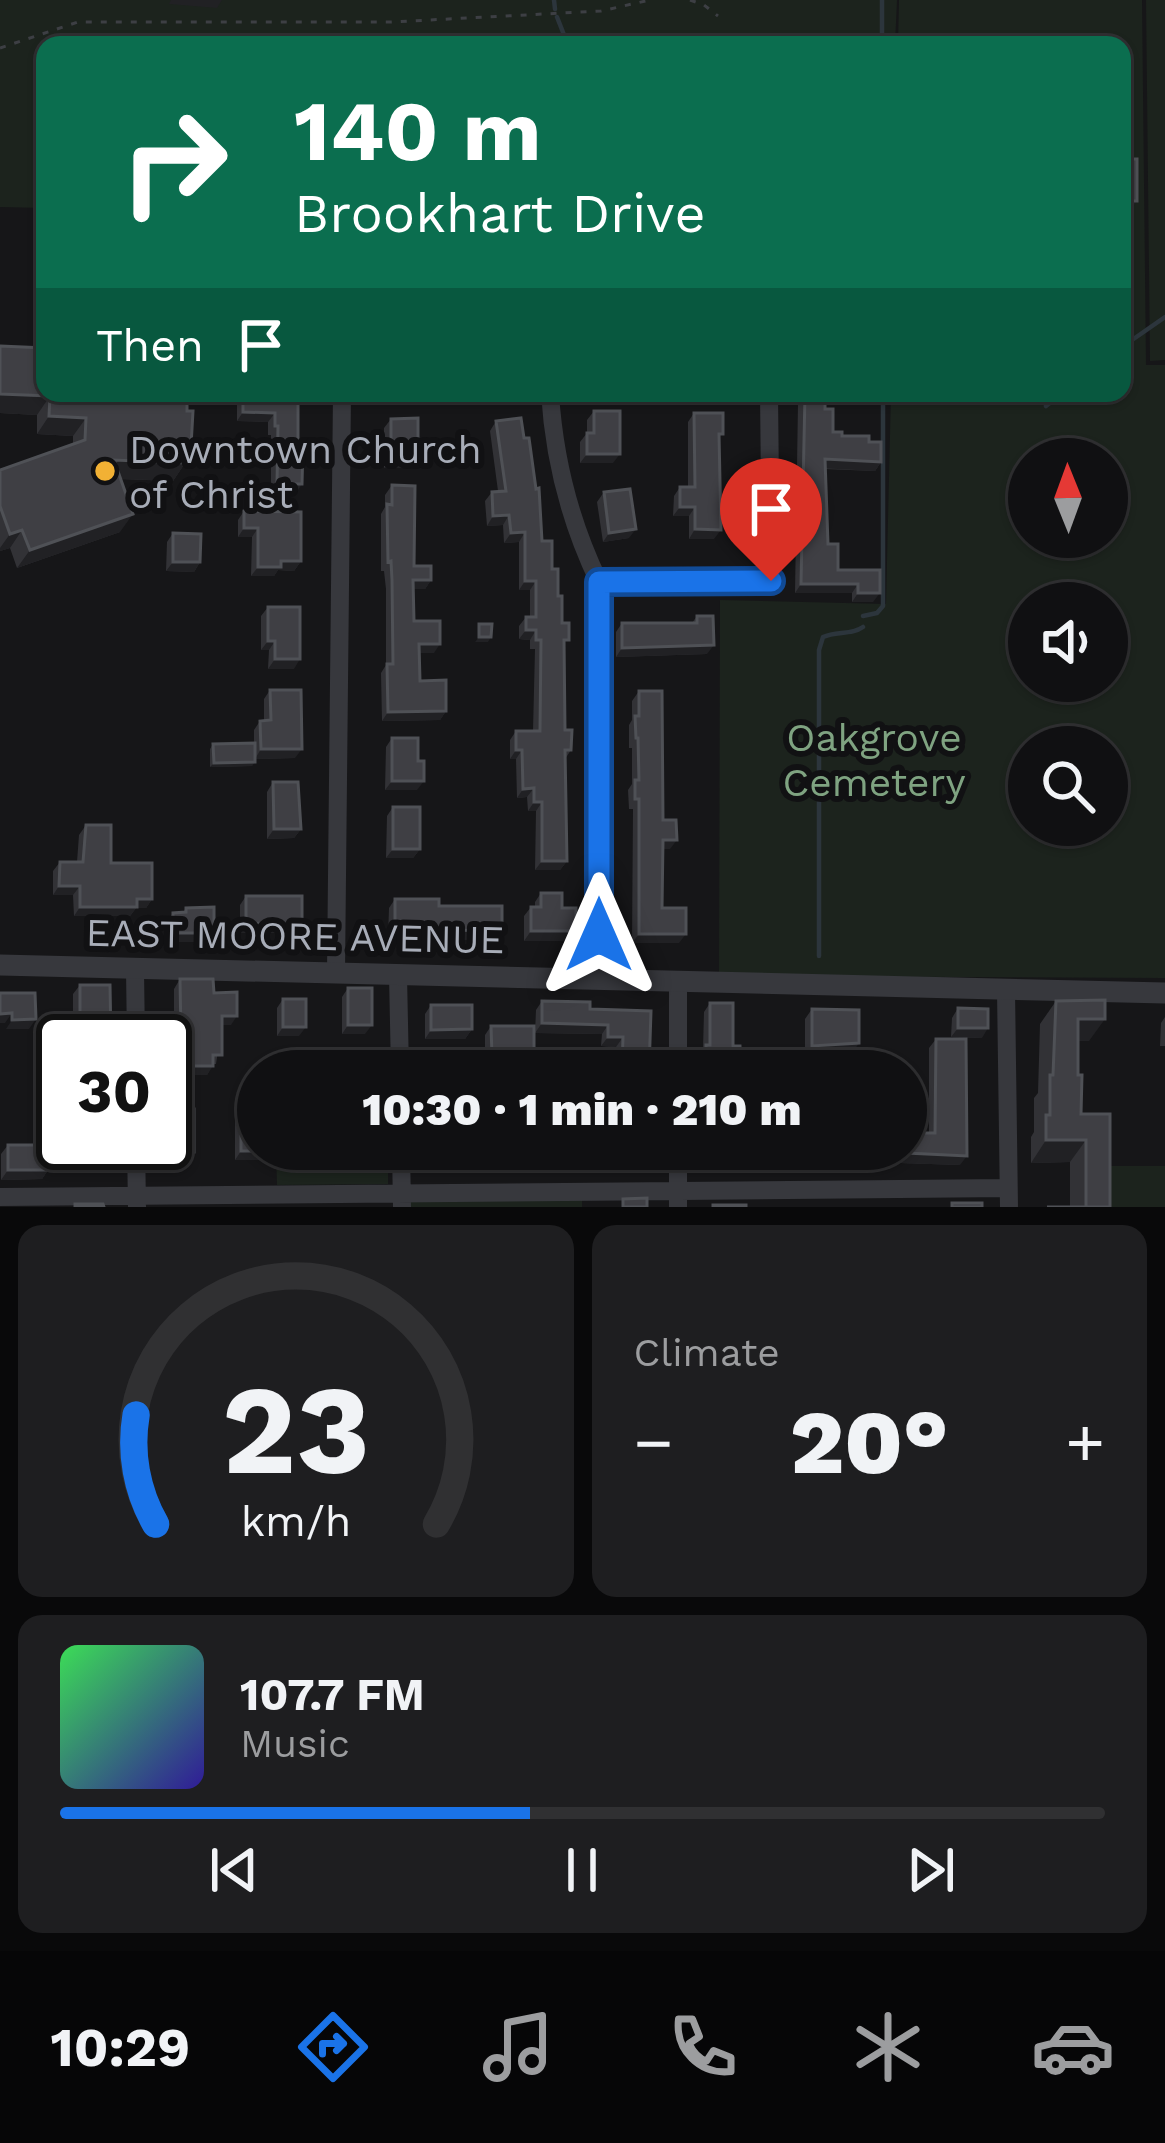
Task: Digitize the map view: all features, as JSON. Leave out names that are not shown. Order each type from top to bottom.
[{"type":"street","points":[[337,973],[342,402]]},
{"type":"street","points":[[551,402],[560,468],[584,552],[599,582],[599,980]]},
{"type":"street","points":[[599,582],[771,581],[769,402]]},
{"type":"street","name":"EAST MOORE AVENUE","points":[[0,965],[1165,993]]},
{"type":"street","points":[[135,969],[136,1014]]},
{"type":"street","points":[[398,975],[400,1050]]},
{"type":"street","points":[[678,982],[678,1050]]},
{"type":"street","points":[[0,1197],[137,1201],[1008,1197],[1006,990]]},
{"type":"street","points":[[136,1170],[137,1201]]},
{"type":"street","points":[[401,1170],[402,1200]]},
{"type":"path","points":[[36,36],[79,22],[391,22],[601,11],[650,0]]},
{"type":"path","points":[[691,0],[718,16]]},
{"type":"path","points":[[0,48],[36,36]]},
{"type":"green space","points":[[0,0],[897,0],[895,36],[36,36],[36,208],[0,207]]},
{"type":"green space","name":"Oakgrove Cemetery","points":[[899,0],[1142,0],[1146,365],[1165,365],[1165,978],[719,976],[720,600],[886,604],[891,402],[1131,402],[1131,36],[898,36]]},
{"type":"green space","points":[[1146,0],[1165,0],[1165,360],[1150,361]]},
{"type":"green space","points":[[1108,1166],[1165,1166],[1165,1207],[1108,1207]]},
{"type":"green space","points":[[277,1170],[388,1170],[388,1184],[277,1185]]},
{"type":"green space","points":[[582,1198],[582,1207],[409,1207],[409,1199]]},
{"type":"building","points":[[1131,159],[1137,159],[1137,201],[1131,201]]},
{"type":"building","name":"Downtown Church of Christ","points":[[0,346],[36,348],[36,395],[0,394]]},
{"type":"building","name":"Downtown Church of Christ","points":[[50,402],[187,402],[187,411],[193,411],[191,446],[186,446],[185,463],[114,460],[133,514],[30,550],[22,530],[10,534],[0,506],[0,470],[85,440],[86,418],[49,416]]},
{"type":"building","points":[[243,402],[298,402],[302,484],[277,484],[275,413],[243,412]]},
{"type":"building","points":[[805,402],[825,402],[825,409],[833,409],[833,432],[881,442],[881,462],[825,459],[828,544],[838,544],[838,570],[880,570],[880,593],[858,593],[858,584],[801,584]]},
{"type":"building","points":[[594,411],[620,411],[620,454],[587,454]]},
{"type":"building","points":[[694,413],[723,413],[723,434],[719,434],[721,530],[695,529],[695,507],[680,507],[680,487],[695,487]]},
{"type":"building","points":[[418,418],[418,459],[391,459],[391,419]]},
{"type":"building","points":[[521,418],[539,488],[542,541],[552,541],[562,623],[569,623],[569,640],[564,640],[565,730],[572,730],[571,750],[565,750],[567,861],[542,861],[542,802],[534,802],[534,788],[523,789],[522,750],[516,750],[516,731],[540,731],[541,640],[536,640],[536,630],[526,630],[526,617],[536,617],[536,581],[525,581],[525,532],[511,533],[509,515],[493,516],[492,492],[506,491],[496,421]]},
{"type":"building","points":[[392,485],[415,486],[414,566],[431,566],[431,580],[413,580],[414,621],[440,621],[440,644],[419,644],[420,681],[446,680],[446,711],[388,712],[387,664],[393,664],[387,504],[392,505]]},
{"type":"building","points":[[630,489],[636,529],[609,533],[604,492]]},
{"type":"building","points":[[244,511],[301,512],[301,561],[258,567],[258,528],[244,528]]},
{"type":"building","points":[[173,533],[201,534],[200,562],[173,562]]},
{"type":"building","points":[[268,607],[300,607],[300,659],[275,659],[275,641],[268,641]]},
{"type":"building","points":[[697,616],[713,616],[714,645],[622,648],[622,623],[697,623]]},
{"type":"building","points":[[479,624],[492,624],[491,637],[479,637]]},
{"type":"building","points":[[270,690],[301,690],[302,749],[261,749],[260,721],[271,720]]},
{"type":"building","points":[[639,691],[662,691],[663,820],[676,820],[677,840],[663,840],[662,908],[686,908],[686,934],[639,934],[635,716],[639,716]]},
{"type":"building","points":[[392,738],[418,738],[424,781],[392,781]]},
{"type":"building","points":[[255,743],[255,762],[214,763],[213,744]]},
{"type":"building","points":[[273,782],[298,782],[301,829],[274,829]]},
{"type":"building","points":[[393,807],[420,807],[420,849],[393,849]]},
{"type":"building","points":[[86,825],[111,825],[111,863],[152,863],[152,899],[137,899],[137,907],[80,907],[80,886],[59,886],[60,862],[83,862]]},
{"type":"building","points":[[541,893],[562,893],[562,908],[576,908],[576,931],[531,931],[531,907],[541,907]]},
{"type":"building","points":[[246,896],[302,896],[302,924],[246,923]]},
{"type":"building","points":[[395,899],[439,899],[439,906],[502,906],[502,931],[395,929]]},
{"type":"building","points":[[214,907],[214,933],[173,933],[173,913]]},
{"type":"building","points":[[180,979],[213,979],[214,993],[237,992],[237,1016],[222,1016],[222,1055],[213,1055],[213,1066],[192,1066],[192,1014],[181,1014]]},
{"type":"building","points":[[80,985],[110,985],[111,1014],[80,1014]]},
{"type":"building","points":[[348,988],[372,988],[372,1025],[348,1025]]},
{"type":"building","points":[[0,993],[35,993],[36,1019],[12,1020],[12,1013],[0,1014]]},
{"type":"building","points":[[283,999],[306,999],[306,1027],[283,1027]]},
{"type":"building","points":[[1105,1000],[1105,1019],[1078,1019],[1081,1114],[1110,1114],[1110,1207],[1086,1207],[1086,1140],[1046,1140],[1056,1001]]},
{"type":"building","points":[[542,1001],[651,1011],[650,1050],[623,1050],[623,1037],[608,1037],[608,1025],[542,1023]]},
{"type":"building","points":[[710,1003],[733,1003],[733,1046],[740,1050],[706,1050]]},
{"type":"building","points":[[431,1005],[472,1005],[472,1029],[431,1030]]},
{"type":"building","points":[[958,1008],[988,1009],[988,1028],[958,1028]]},
{"type":"building","points":[[812,1009],[859,1010],[859,1043],[812,1046]]},
{"type":"building","points":[[491,1026],[534,1026],[534,1050],[492,1050]]},
{"type":"building","points":[[936,1039],[966,1039],[967,1156],[927,1154],[927,1133],[935,1133]]},
{"type":"building","points":[[8,1145],[36,1145],[36,1170],[8,1170]]},
{"type":"building","points":[[647,1198],[647,1207],[623,1207],[623,1199]]},
{"type":"building","points":[[952,1203],[982,1203],[982,1207],[952,1207]]},
{"type":"waterway","points":[[554,0],[555,9]]},
{"type":"waterway","points":[[882,0],[882,36]]},
{"type":"waterway","points":[[557,17],[564,36]]},
{"type":"waterway","points":[[1131,341],[1165,317]]},
{"type":"waterway","points":[[863,616],[883,606],[883,402]]},
{"type":"waterway","points":[[1046,406],[1051,402]]},
{"type":"waterway","points":[[819,956],[819,650],[823,637],[863,627]]},
{"type":"place","name":"Downtown Church of Christ","points":[[105,471]]},
{"type":"route","points":[[599,935],[599,582],[771,581]]}]
